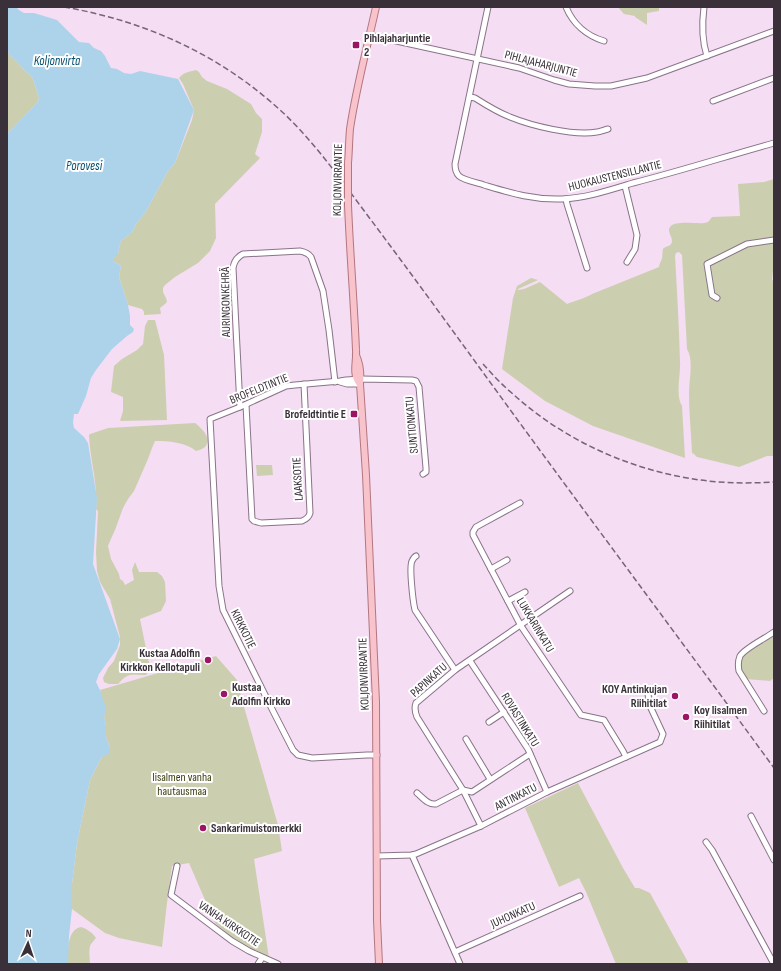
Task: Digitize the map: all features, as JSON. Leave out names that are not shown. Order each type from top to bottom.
[{"type":"main road","name":"KOLJONVIRRANTIE","points":[[376,7],[361,70],[350,131],[348,206],[356,355],[360,365],[359,381],[366,475],[376,702],[378,856],[377,920],[379,964]]},
{"type":"street","points":[[488,7],[470,97],[475,98],[510,117],[530,124],[562,131],[596,132],[608,129]]},
{"type":"street","points":[[566,7],[570,17],[579,27],[590,35],[604,41]]},
{"type":"street","points":[[704,7],[704,46],[707,56]]},
{"type":"street","name":"PIHLAJAHARJUNTIE","points":[[369,35],[519,68],[569,84],[611,86],[641,80],[774,31]]},
{"type":"street","points":[[713,100],[774,78]]},
{"type":"street","name":"HUOKAUSTENSILLANTIE","points":[[470,97],[455,164],[456,171],[459,176],[478,184],[516,195],[549,199],[566,199],[589,196],[774,143]]},
{"type":"street","points":[[625,186],[637,236],[635,249],[627,262]]},
{"type":"street","points":[[566,199],[588,268]]},
{"type":"street","points":[[717,298],[712,295],[707,264],[747,244],[774,240]]},
{"type":"street","name":"AURINGONKEHRÄ","points":[[240,407],[233,268],[236,259],[243,254],[300,251],[309,254],[323,291],[337,382]]},
{"type":"street","name":"BROFELDTINTIE","points":[[210,419],[246,405],[286,386],[295,384],[337,382],[347,384],[359,381]]},
{"type":"street","name":"SUNTIONKATU","points":[[359,381],[416,381],[419,387],[426,468],[426,472],[423,474]]},
{"type":"street","name":"LAAKSOTIE","points":[[246,405],[252,519],[261,523],[305,520],[310,513],[304,384]]},
{"type":"street","name":"KIRKKOTIE","points":[[210,419],[219,586],[223,610],[232,629],[293,750],[298,755],[312,758],[377,755]]},
{"type":"street","name":"LUKKARINKATU","points":[[520,503],[476,527],[473,535],[521,626],[581,715],[604,720],[626,757]]},
{"type":"street","points":[[416,556],[412,559],[411,566],[413,603],[415,610],[455,670]]},
{"type":"street","points":[[491,568],[507,560]]},
{"type":"street","name":"PAPINKATU","points":[[482,826],[463,790],[417,717],[414,707],[416,703],[455,670],[570,591]]},
{"type":"street","points":[[508,601],[525,592]]},
{"type":"street","points":[[764,711],[738,671],[738,665],[741,655],[774,632]]},
{"type":"street","name":"ROVASTINKATU","points":[[470,661],[528,749],[547,792]]},
{"type":"street","name":"ANTINKATU","points":[[378,856],[412,855],[482,826],[547,792],[660,742],[663,734],[649,704],[648,693]]},
{"type":"street","points":[[489,722],[504,712]]},
{"type":"street","points":[[466,739],[490,779]]},
{"type":"street","points":[[417,793],[426,802],[436,804],[463,790],[472,792],[530,754]]},
{"type":"street","points":[[751,816],[774,860]]},
{"type":"street","points":[[706,842],[712,850],[774,964]]},
{"type":"street","points":[[412,855],[460,964]]},
{"type":"street","name":"VANHA KIRKKOTIE","points":[[177,866],[171,895],[232,941],[269,962],[278,964]]},
{"type":"street","name":"JUHONKATU","points":[[455,952],[580,896]]},
{"type":"street","points":[[258,964],[262,958]]},
{"type":"green space","points":[[618,7],[659,7],[659,11],[647,13],[647,25],[635,16],[624,14]]},
{"type":"green space","points":[[7,50],[11,57],[32,77],[39,97],[38,102],[7,134]]},
{"type":"green space","points":[[196,70],[207,81],[227,89],[251,104],[256,113],[262,119],[262,132],[255,154],[260,158],[215,204],[216,238],[210,251],[198,263],[165,285],[163,292],[167,302],[160,308],[161,314],[144,315],[142,309],[128,305],[119,277],[121,266],[113,261],[113,258],[118,254],[121,241],[133,231],[136,224],[145,213],[168,171],[175,163],[192,120],[194,110],[179,78],[185,73]]},
{"type":"green space","points":[[774,179],[774,261],[772,280],[774,281],[774,456],[767,456],[739,467],[697,457],[692,453],[689,400],[691,364],[687,349],[682,255],[679,252],[676,253],[675,256],[679,322],[679,396],[682,406],[685,458],[593,426],[545,401],[502,369],[513,298],[517,286],[531,278],[538,280],[518,290],[540,282],[567,304],[659,267],[663,249],[672,242],[669,231],[670,227],[681,223],[705,223],[712,217],[740,216],[738,184],[764,182]]},
{"type":"green space","points":[[148,320],[155,320],[164,355],[167,420],[120,421],[123,411],[123,397],[111,392],[114,366],[143,344],[145,326]]},
{"type":"green space","points":[[195,423],[203,430],[208,440],[205,447],[202,449],[196,451],[182,444],[155,441],[134,491],[123,508],[108,546],[111,559],[120,579],[125,585],[134,580],[132,570],[135,562],[139,572],[157,572],[162,576],[165,582],[166,601],[161,611],[140,619],[150,668],[146,675],[130,675],[118,684],[109,684],[104,682],[103,678],[108,668],[114,661],[120,645],[120,637],[110,599],[100,582],[97,571],[96,552],[98,511],[96,509],[96,490],[89,435],[108,428]]},
{"type":"green space","points":[[256,465],[272,465],[273,475],[257,476]]},
{"type":"green space","points":[[774,635],[774,678],[770,681],[746,679],[739,667],[742,657]]},
{"type":"green space","name":"Iisalmen vanha hautausmaa","points":[[216,656],[237,680],[278,825],[282,851],[254,859],[269,958],[236,942],[215,923],[189,863],[172,866],[162,947],[119,938],[105,933],[72,909],[72,884],[77,843],[90,780],[101,758],[110,748],[106,737],[104,717],[105,708],[100,690]]},
{"type":"green space","points":[[578,783],[635,888],[639,888],[650,893],[689,964],[616,964],[579,878],[559,887],[525,808]]},
{"type":"green space","points":[[81,927],[90,931],[96,938],[90,946],[90,964],[68,964],[70,937],[76,929]]},
{"type":"water","name":"Porovesi","points":[[7,7],[16,7],[24,13],[34,13],[57,20],[79,42],[89,43],[94,48],[101,51],[111,68],[117,69],[124,73],[131,74],[140,71],[178,79],[194,110],[175,163],[168,171],[145,213],[136,224],[133,231],[121,241],[118,255],[113,258],[113,261],[121,266],[119,277],[128,305],[130,325],[134,329],[133,332],[112,349],[96,370],[91,378],[86,396],[78,414],[74,414],[74,428],[88,443],[97,498],[93,564],[120,639],[117,649],[99,674],[96,682],[106,708],[104,717],[106,737],[110,748],[109,753],[101,758],[90,780],[77,843],[72,884],[72,909],[68,964],[7,964],[7,134],[38,102],[39,97],[32,77],[11,57],[7,50]]},
{"type":"railway","points":[[64,7],[120,20],[174,40],[224,67],[285,114],[334,171],[393,249],[774,768]]},
{"type":"railway","points":[[483,364],[509,391],[549,422],[589,446],[611,456],[655,471],[701,480],[750,483],[774,482]]},
{"type":"place","name":"Pihlajaharjuntie 2","points":[[356,45]]},
{"type":"place","name":"Brofeldtintie E","points":[[354,414]]},
{"type":"place","name":"Kustaa Adolfin Kirkkon Kellotapuli","points":[[208,660]]},
{"type":"place","name":"Kustaa Adolfin Kirkko","points":[[224,694]]},
{"type":"place","name":"KOY Antinkujan Riihitilat","points":[[675,696]]},
{"type":"place","name":"Koy Iisalmen Riihitilat","points":[[686,717]]},
{"type":"place","name":"Sankarimuistomerkki","points":[[203,828]]},
{"type":"water label","name":"Koljonvirta","points":[[57,61]]}]
